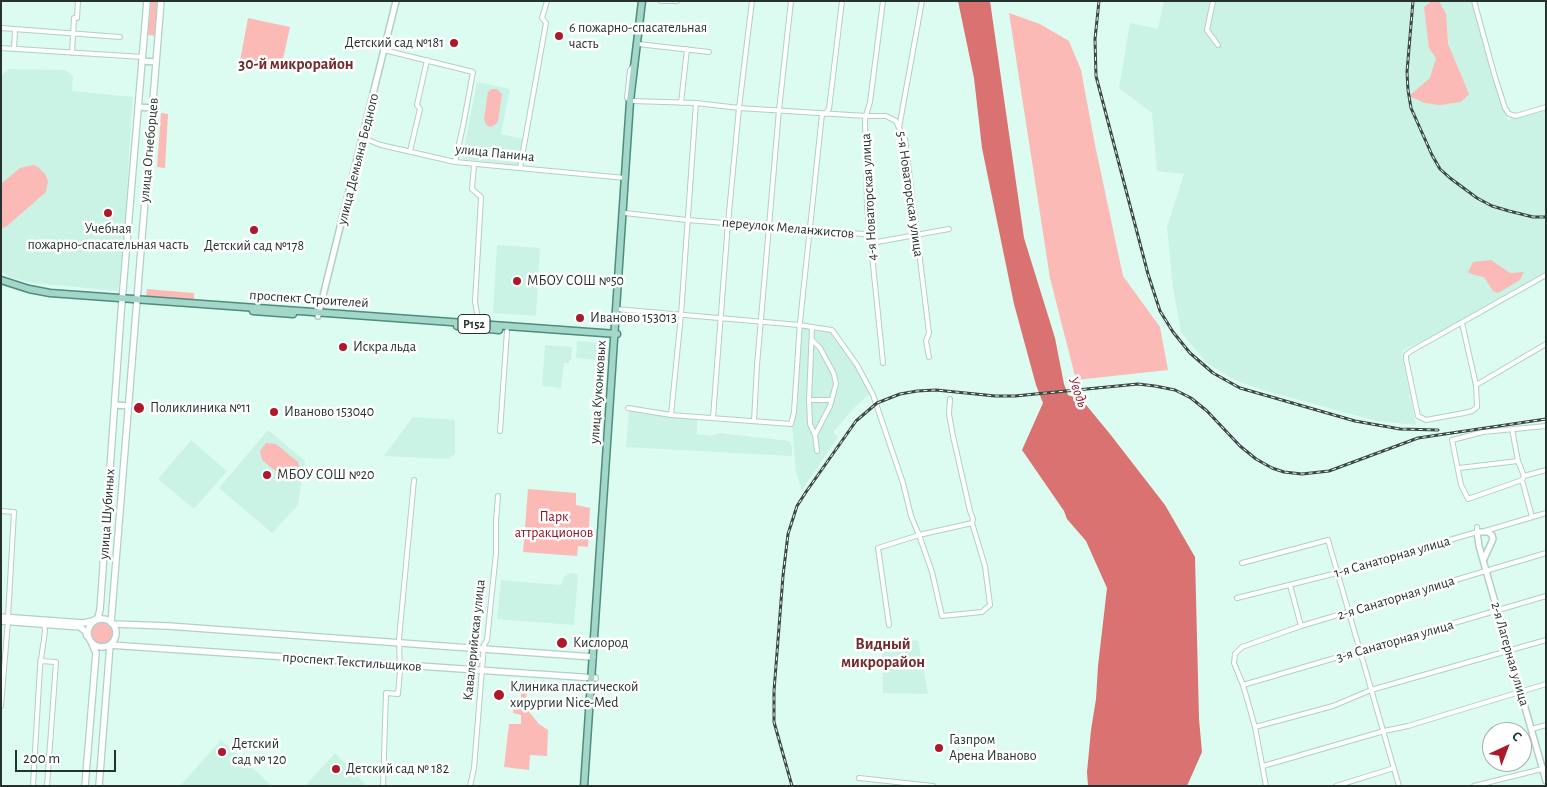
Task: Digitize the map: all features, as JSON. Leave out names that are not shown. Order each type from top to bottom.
[{"type":"main road","name":"улица Огнеборцев","points":[[122,300],[147,1]]},
{"type":"main road","name":"улица Огнеборцев","points":[[136,302],[161,1]]},
{"type":"main road","name":"улица Куконковых","points":[[632,101],[643,1]]},
{"type":"main road","name":"улица Куконковых","points":[[593,664],[634,65],[643,1]]},
{"type":"main road","name":"улица Куконковых","points":[[617,309],[626,178]]},
{"type":"main road","name":"проспект Строителей","points":[[1,280],[28,289],[50,293],[136,302],[616,336]]},
{"type":"main road","name":"проспект Строителей","points":[[1,284],[50,297],[122,300]]},
{"type":"main road","name":"улица Шубиных","points":[[94,621],[98,618],[100,610],[122,300]]},
{"type":"main road","name":"улица Шубиных","points":[[112,624],[136,302]]},
{"type":"main road","name":"улица Куконковых","points":[[586,786],[608,450]]},
{"type":"main road","points":[[1,617],[6,620],[80,627],[86,632],[92,644],[96,654],[85,786]]},
{"type":"main road","points":[[6,620],[83,623],[102,619],[112,624],[116,637],[110,645],[98,786]]},
{"type":"main road","points":[[87,636],[88,629],[94,621]]},
{"type":"main road","name":"проспект Текстильщиков","points":[[112,624],[168,626],[583,656],[593,664]]},
{"type":"main road","points":[[92,644],[102,648],[110,645]]},
{"type":"main road","name":"проспект Текстильщиков","points":[[110,645],[593,678]]},
{"type":"street","points":[[72,53],[74,18],[77,18],[78,1]]},
{"type":"street","name":"улица Демьяна Бедного","points":[[319,314],[396,1]]},
{"type":"street","points":[[520,168],[546,23],[542,18],[547,1]]},
{"type":"street","points":[[661,1],[677,1]]},
{"type":"street","points":[[713,418],[728,223],[752,1]]},
{"type":"street","points":[[754,420],[779,110],[791,1]]},
{"type":"street","points":[[628,408],[671,415],[791,424],[794,412],[809,230],[824,114],[828,109],[842,1]]},
{"type":"street","name":"4-я Новаторская улица","points":[[883,1],[870,102],[866,116],[866,180],[870,240],[883,364]]},
{"type":"street","name":"5-я Новаторская улица","points":[[922,1],[899,128],[904,139],[917,235],[929,357]]},
{"type":"street","points":[[1213,1],[1207,30],[1218,45]]},
{"type":"street","points":[[1474,1],[1505,108],[1512,116],[1546,107]]},
{"type":"street","points":[[1,28],[120,37]]},
{"type":"street","points":[[14,49],[15,30]]},
{"type":"street","points":[[638,44],[709,52]]},
{"type":"street","points":[[1,48],[142,59],[156,62]]},
{"type":"street","points":[[681,103],[687,49]]},
{"type":"street","points":[[384,50],[473,72],[455,162]]},
{"type":"street","points":[[410,151],[420,109],[417,105],[428,60]]},
{"type":"street","points":[[632,101],[696,103],[739,108],[890,117],[896,121],[899,128]]},
{"type":"street","points":[[671,415],[681,315],[696,103]]},
{"type":"street","points":[[138,107],[152,108]]},
{"type":"street","name":"улица Панина","points":[[363,138],[381,145],[474,165],[626,178]]},
{"type":"street","points":[[474,165],[472,189],[481,197],[475,302],[479,326]]},
{"type":"street","name":"переулок Меланжистов","points":[[625,213],[687,220],[864,234],[870,240],[877,242],[949,229]]},
{"type":"street","points":[[1462,323],[1476,385],[1477,407],[1472,411],[1426,420],[1418,416],[1406,355],[1411,350],[1546,275]]},
{"type":"street","points":[[617,309],[832,330],[857,365],[877,403],[903,483],[911,516],[932,572],[942,616],[982,612],[990,605],[985,566],[972,523],[973,519],[950,423],[950,398]]},
{"type":"street","points":[[812,327],[809,400],[810,424],[815,435],[817,451]]},
{"type":"street","points":[[500,431],[507,328]]},
{"type":"street","points":[[812,340],[820,348],[834,374],[836,384],[832,400],[815,435]]},
{"type":"street","points":[[1476,385],[1546,344]]},
{"type":"street","points":[[809,400],[832,400]]},
{"type":"street","points":[[115,404],[128,406]]},
{"type":"street","points":[[1546,426],[1483,432],[1452,440],[1461,485],[1468,499],[1546,470]]},
{"type":"street","points":[[1512,429],[1532,517]]},
{"type":"street","points":[[1459,468],[1518,461]]},
{"type":"street","points":[[383,786],[386,693],[398,694],[399,643],[414,480]]},
{"type":"street","name":"Кавалерийская улица","points":[[470,786],[474,768],[484,649],[487,640],[496,553],[498,496]]},
{"type":"street","points":[[1,511],[14,512],[1,706]]},
{"type":"street","name":"1-я Санаторная улица","points":[[1237,598],[1290,586],[1477,530],[1483,532],[1546,513]]},
{"type":"street","points":[[889,625],[878,548],[919,535],[972,523]]},
{"type":"street","name":"2-я Лагерная улица","points":[[1477,530],[1486,571],[1530,722]]},
{"type":"street","points":[[1478,540],[1479,535],[1483,532],[1490,533],[1493,539],[1484,560]]},
{"type":"street","points":[[1242,563],[1328,540],[1399,786]]},
{"type":"street","name":"2-я Санаторная улица","points":[[1243,685],[1234,659],[1238,650],[1246,644],[1546,553]]},
{"type":"street","points":[[1290,586],[1301,626]]},
{"type":"street","name":"3-я Санаторная улица","points":[[1243,685],[1546,596]]},
{"type":"street","points":[[33,786],[40,661],[45,632],[44,624]]},
{"type":"street","points":[[1255,727],[1333,706],[1371,690],[1546,640]]},
{"type":"street","points":[[40,661],[56,662],[47,786]]},
{"type":"street","points":[[1263,766],[1384,731],[1408,726],[1520,690],[1546,684]]},
{"type":"street","points":[[1243,685],[1255,727],[1266,786]]},
{"type":"street","points":[[1532,729],[1546,725]]},
{"type":"street","name":"2-я Лагерная улица","points":[[1532,729],[1546,781]]},
{"type":"street","points":[[1336,786],[1394,768]]},
{"type":"street","points":[[1474,786],[1544,768]]},
{"type":"street","points":[[859,778],[933,786]]},
{"type":"shaded area","points":[[958,1],[990,1],[1024,238],[1055,338],[1068,395],[1082,400],[1110,434],[1165,505],[1195,557],[1199,719],[1202,752],[1187,786],[1088,786],[1087,772],[1091,730],[1107,588],[1086,541],[1067,519],[1064,511],[1022,450],[1043,403],[1036,385],[1014,304],[982,148],[974,78]]},
{"type":"shaded area","points":[[1164,1],[1472,1],[1508,120],[1546,110],[1546,272],[1432,337],[1403,350],[1402,355],[1416,425],[1377,421],[1266,391],[1235,380],[1207,363],[1181,332],[1173,288],[1167,227],[1184,174],[1157,171],[1152,113],[1119,88],[1130,23],[1158,29]]},
{"type":"shaded area","points":[[9,69],[65,70],[73,76],[72,91],[133,97],[124,238],[118,291],[33,283],[13,278],[1,272],[1,76]]},
{"type":"shaded area","points":[[477,82],[510,89],[501,134],[523,139],[518,165],[462,159]]},
{"type":"shaded area","name":"МБОУ СОШ №50","points":[[497,245],[540,248],[536,316],[493,313]]},
{"type":"shaded area","points":[[802,327],[831,331],[851,359],[871,393],[853,409],[833,432],[838,437],[802,490],[796,473],[792,425]]},
{"type":"shaded area","points":[[577,341],[602,343],[607,346],[610,350],[609,361],[576,358]]},
{"type":"shaded area","points":[[545,345],[572,347],[571,360],[569,363],[564,363],[561,388],[542,386]]},
{"type":"shaded area","points":[[629,411],[697,418],[697,434],[711,436],[719,433],[789,441],[792,446],[792,456],[626,447]]},
{"type":"shaded area","points":[[413,417],[455,420],[455,454],[448,459],[384,456]]},
{"type":"shaded area","name":"МБОУ СОШ №20","points":[[268,430],[305,461],[298,505],[272,533],[219,488]]},
{"type":"shaded area","points":[[191,440],[227,471],[194,509],[158,479]]},
{"type":"shaded area","points":[[570,573],[578,574],[574,625],[497,619],[501,580],[561,585],[564,577]]},
{"type":"shaded area","points":[[884,638],[918,641],[928,694],[883,693],[882,652]]},
{"type":"shaded area","points":[[221,740],[248,764],[272,786],[180,786]]},
{"type":"shaded area","name":"Детский сад № 182","points":[[335,753],[365,784],[367,786],[305,786]]},
{"type":"green space","points":[[151,1],[161,1],[158,36],[148,35]]},
{"type":"green space","points":[[1432,1],[1439,1],[1446,14],[1448,44],[1469,94],[1461,102],[1440,105],[1425,103],[1409,96],[1430,78],[1436,58],[1429,48],[1424,7]]},
{"type":"green space","points":[[1009,13],[1040,24],[1069,41],[1081,70],[1123,276],[1160,327],[1168,370],[1076,380],[1050,278]]},
{"type":"green space","points":[[248,18],[290,27],[283,59],[279,65],[240,61]]},
{"type":"green space","points":[[492,89],[497,89],[502,94],[498,121],[491,127],[486,125],[484,119],[488,92]]},
{"type":"green space","points":[[161,113],[168,114],[165,168],[157,167]]},
{"type":"green space","points":[[33,165],[45,174],[48,181],[46,192],[1,229],[1,184],[20,168]]},
{"type":"green space","points":[[1491,260],[1510,273],[1524,272],[1520,280],[1498,293],[1493,291],[1484,277],[1468,272],[1473,262]]},
{"type":"green space","points":[[147,289],[194,293],[194,302],[146,298]]},
{"type":"green space","points":[[266,443],[276,444],[298,462],[300,469],[296,478],[289,480],[284,478],[262,460],[260,451]]},
{"type":"green space","name":"Парк аттракционов","points":[[528,489],[576,493],[576,505],[590,508],[588,547],[578,546],[577,556],[523,552]]},
{"type":"green space","points":[[98,622],[106,622],[113,629],[113,637],[106,644],[98,644],[91,637],[91,629]]},
{"type":"green space","points":[[521,686],[527,687],[526,705],[530,713],[539,724],[548,730],[547,756],[530,755],[529,770],[504,767],[509,724],[521,724],[521,715],[513,713],[514,704],[521,704]]},
{"type":"railway","points":[[1099,1],[1095,39],[1096,76],[1148,274],[1160,311],[1173,332],[1190,353],[1213,373],[1240,388],[1355,421],[1400,429],[1438,430]]},
{"type":"railway","points":[[1413,1],[1407,72],[1408,90],[1411,108],[1440,169],[1477,198],[1492,206],[1533,217],[1546,217]]},
{"type":"railway","points":[[792,786],[774,722],[774,691],[788,534],[797,506],[806,492],[856,421],[877,403],[900,394],[917,391],[936,390],[995,396],[1015,396],[1138,384],[1155,386],[1175,390],[1191,398],[1256,459],[1284,472],[1302,474],[1329,471],[1418,438],[1546,419]]},
{"type":"place","name":"6 пожарно-спасательная часть","points":[[559,36]]},
{"type":"place","name":"Детский сад №181","points":[[454,43]]},
{"type":"place","name":"Учебная пожарно-спасательная часть","points":[[108,213]]},
{"type":"place","name":"Детский сад №178","points":[[254,230]]},
{"type":"place","name":"МБОУ СОШ №50","points":[[517,281]]},
{"type":"place","name":"Иваново 153013","points":[[580,318]]},
{"type":"place","name":"Искра льда","points":[[343,347]]},
{"type":"place","name":"Поликлиника №11","points":[[139,408]]},
{"type":"place","name":"Иваново 153040","points":[[274,412]]},
{"type":"place","name":"МБОУ СОШ №20","points":[[267,475]]},
{"type":"place","name":"Кислород","points":[[562,643]]},
{"type":"place","name":"Клиника пластической хирургии Nice-Med","points":[[499,695]]},
{"type":"place","name":"Газпром Арена Иваново","points":[[939,748]]},
{"type":"place","name":"Детский сад № 120","points":[[222,752]]},
{"type":"place","name":"Детский сад № 182","points":[[336,769]]},
{"type":"district","name":"30-й микрорайон","points":[[296,64]]},
{"type":"district","name":"Видный микрорайон","points":[[883,653]]},
{"type":"water label","name":"Уводь","points":[[1078,392]]}]
